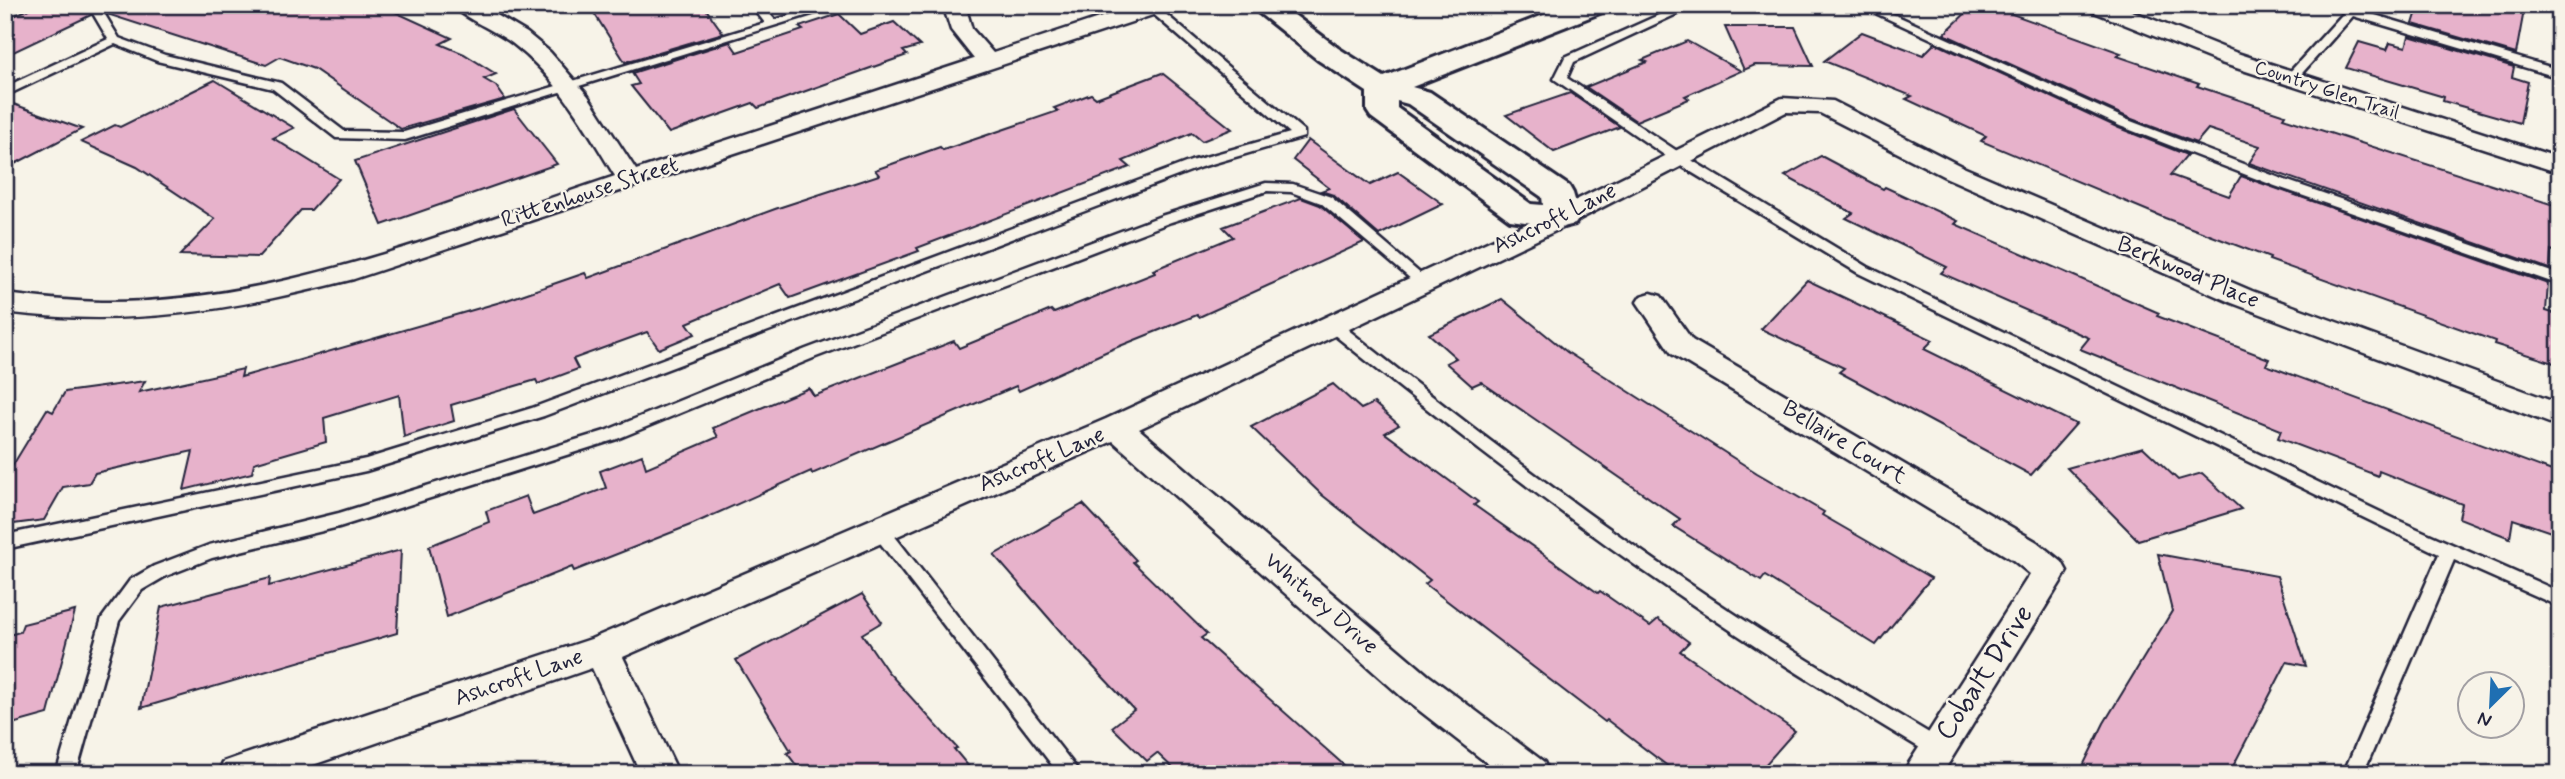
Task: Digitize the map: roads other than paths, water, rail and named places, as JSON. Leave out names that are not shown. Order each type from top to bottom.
[{"type":"street","points":[[463,5],[517,35],[554,67],[570,85],[630,180]]},
{"type":"street","points":[[954,5],[962,30],[989,62]]},
{"type":"street","points":[[1263,5],[1328,54],[1382,88]]},
{"type":"street","points":[[1382,88],[1595,5]]},
{"type":"street","name":"Country Glen Trail","points":[[2097,5],[2229,58],[2560,166]]},
{"type":"street","name":"Rittenhouse Street","points":[[5,303],[58,309],[169,306],[259,293],[381,262],[1153,6]]},
{"type":"street","points":[[1382,88],[1382,111],[1522,213],[1563,217]]},
{"type":"street","name":"Ashcroft Lane","points":[[254,771],[603,650],[1117,428],[1563,217],[1782,105],[1825,106]]},
{"type":"street","name":"Berkwood Place","points":[[1825,106],[1954,172],[2242,297],[2560,416]]},
{"type":"street","name":"Bellaire Court","points":[[1651,302],[1682,347],[2025,551],[2050,571]]},
{"type":"street","name":"Whitney Drive","points":[[1117,428],[1415,686],[1530,774]]},
{"type":"street","name":"Cobalt Drive","points":[[1929,761],[2050,571]]},
{"type":"street","points":[[603,650],[660,774]]},
{"type":"lane","points":[[93,5],[116,40],[161,58],[276,86],[341,135],[405,136],[836,5]]},
{"type":"lane","points":[[756,5],[772,24]]},
{"type":"lane","points":[[1691,5],[1569,60],[1560,79],[1678,158],[1863,270],[2449,551],[2560,600]]},
{"type":"lane","points":[[1863,5],[2124,123],[2280,183],[2560,280]]},
{"type":"lane","points":[[5,542],[366,465],[538,412],[1196,164],[1299,134],[1153,6]]},
{"type":"lane","points":[[2291,78],[2354,9],[2560,74]]},
{"type":"lane","points":[[5,92],[116,40]]},
{"type":"lane","points":[[66,774],[111,618],[136,585],[160,571],[209,552],[339,520],[611,435],[811,353],[1166,219],[1266,187],[1293,188],[1326,201],[1423,282]]},
{"type":"lane","points":[[1332,325],[1442,413],[1570,509],[1929,761]]},
{"type":"lane","points":[[880,530],[1071,774]]},
{"type":"lane","points":[[2353,774],[2449,551]]}]
